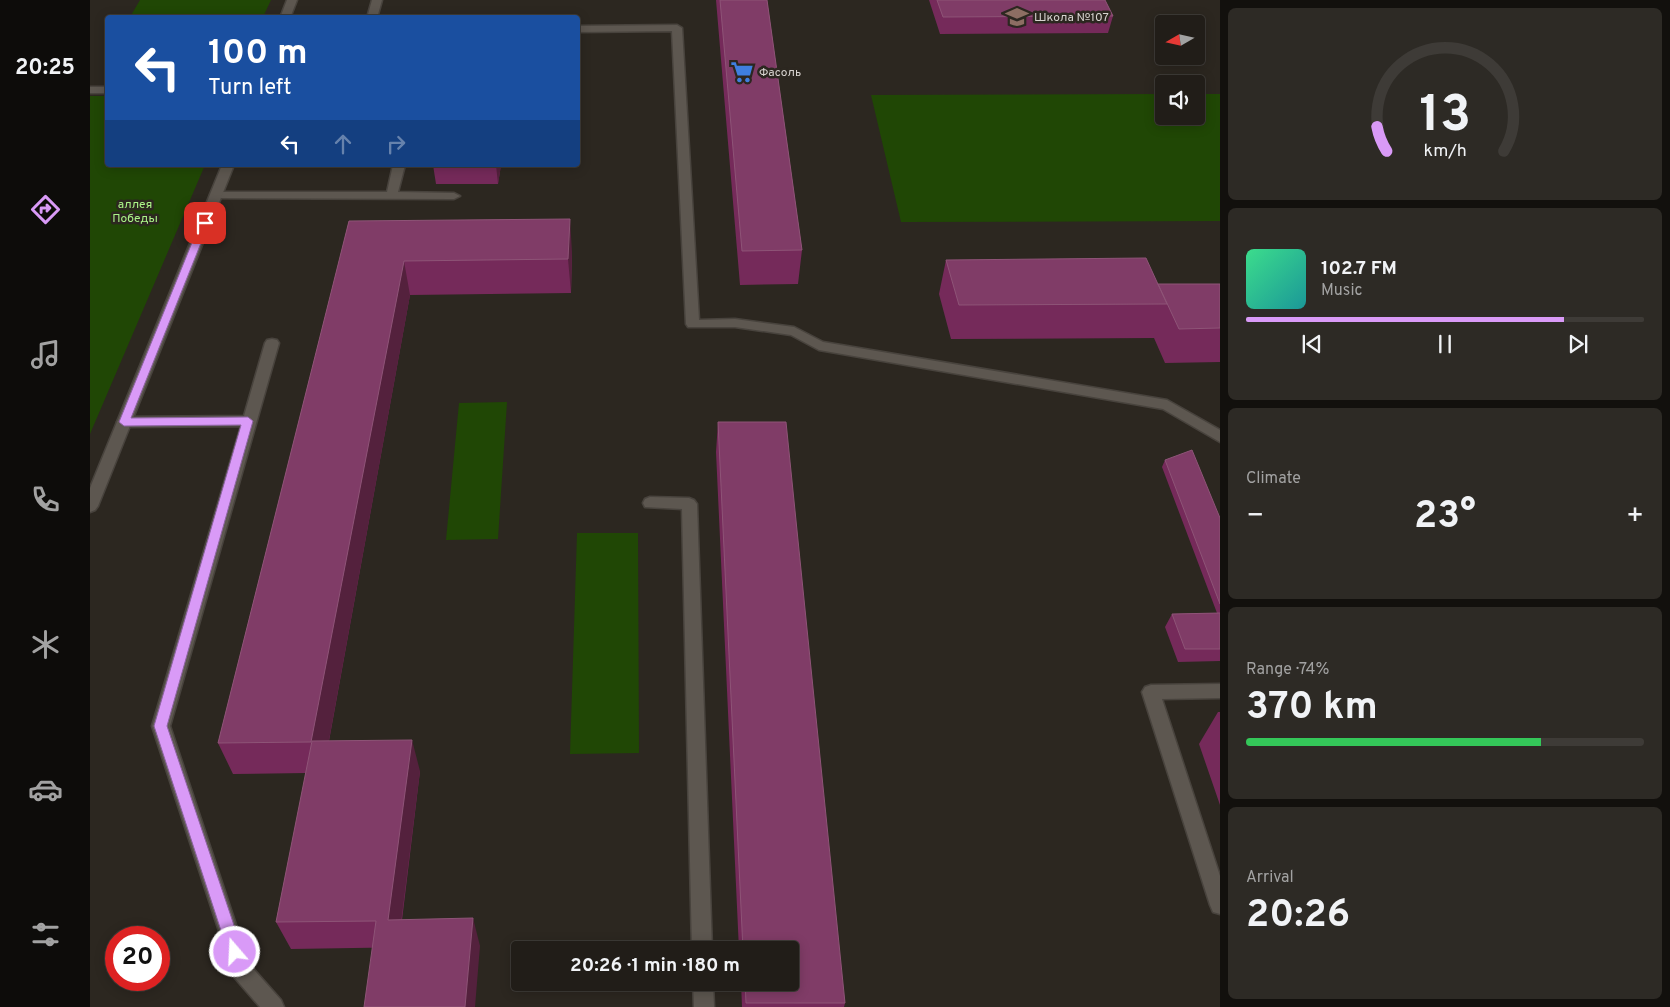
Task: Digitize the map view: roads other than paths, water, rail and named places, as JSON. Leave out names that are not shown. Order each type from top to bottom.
[{"type":"street","points":[[286,15],[292,0]]},
{"type":"street","points":[[373,15],[377,0]]},
{"type":"street","points":[[580,29],[677,28],[693,324],[736,323],[794,331],[819,346],[1167,404],[1220,437]]},
{"type":"street","points":[[90,90],[105,90]]},
{"type":"street","points":[[90,506],[227,167]]},
{"type":"street","points":[[392,195],[399,167]]},
{"type":"street","points":[[216,195],[454,196]]},
{"type":"street","points":[[272,343],[160,726],[241,970],[274,1007]]},
{"type":"street","points":[[124,422],[248,421]]},
{"type":"street","points":[[650,503],[689,504],[702,941]]},
{"type":"street","points":[[1220,691],[1151,692],[1220,904]]},
{"type":"street","points":[[703,991],[704,1007]]},
{"type":"place","name":"Школа №107","points":[[1017,17]]},
{"type":"place","name":"Фасоль","points":[[742,72]]},
{"type":"park label","name":"аллея Победы","points":[[135,211]]}]
